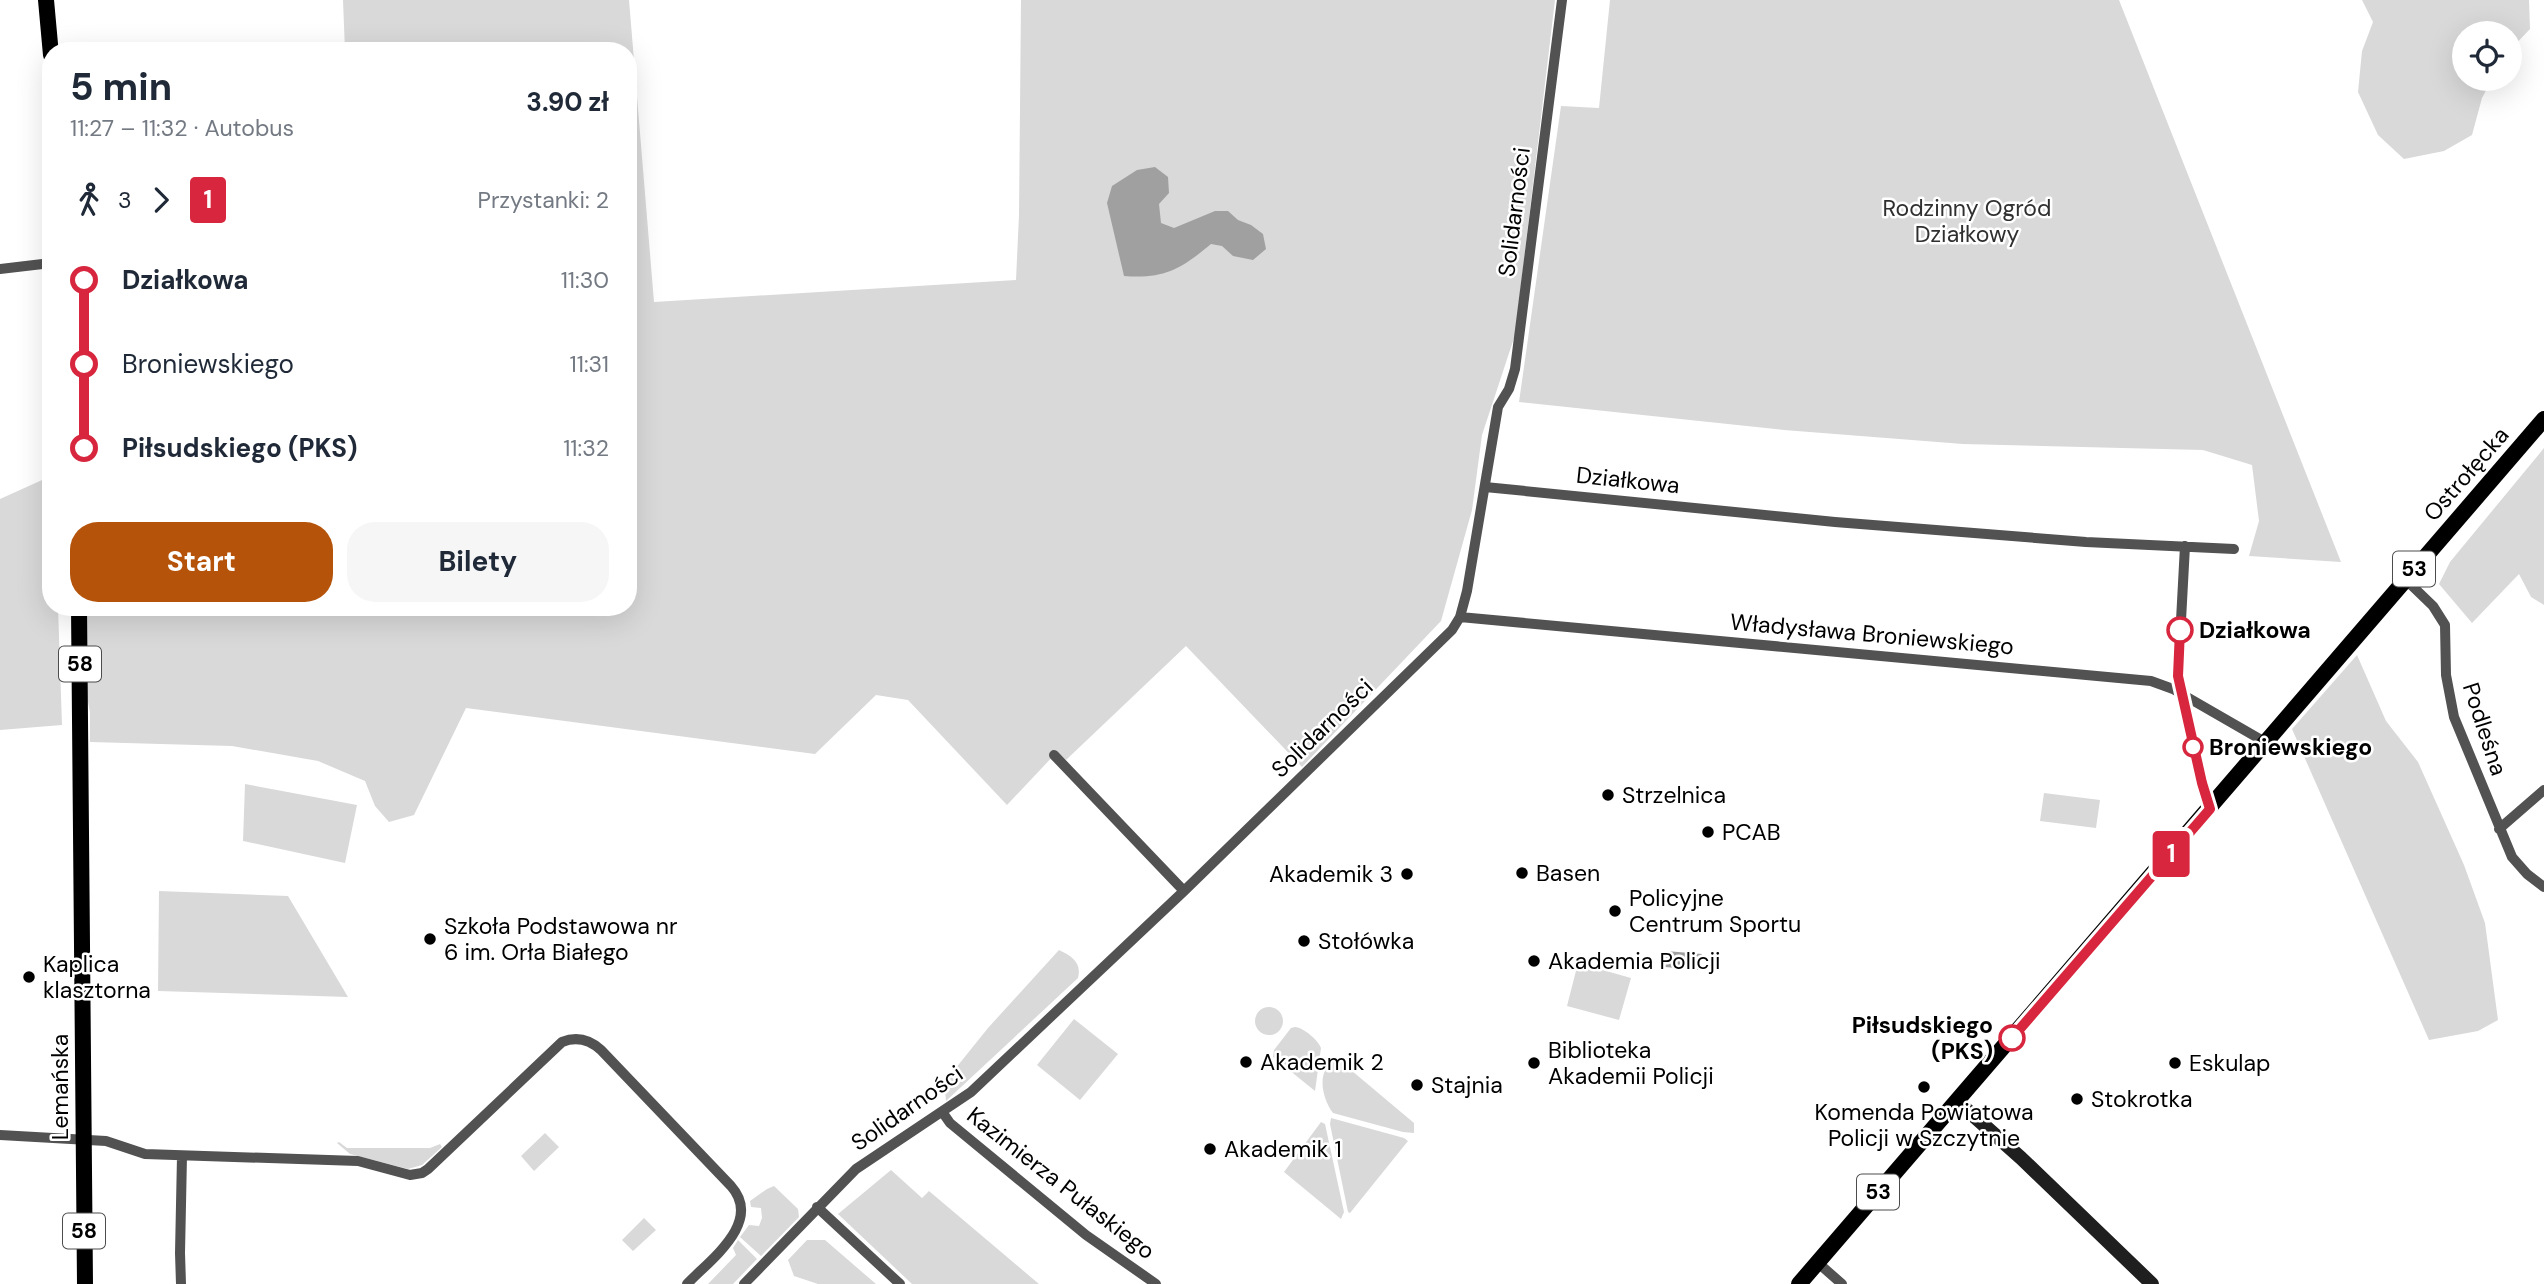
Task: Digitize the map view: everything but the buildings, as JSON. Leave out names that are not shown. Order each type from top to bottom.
[{"type":"main road","points":[[46,0],[50,42]]},
{"type":"main road","name":"Ostrołęcka","points":[[2265,742],[2544,419]]},
{"type":"main road","name":"Lemańska","points":[[79,616],[85,1284]]},
{"type":"main road","name":"53","points":[[1799,1284],[2265,742]]},
{"type":"street","name":"Solidarności","points":[[744,1284],[856,1169],[971,1093],[1184,891],[1452,630],[1460,617],[1467,591],[1498,407],[1509,389],[1516,369],[1562,0]]},
{"type":"street","points":[[0,269],[42,264]]},
{"type":"street","name":"Działkowa","points":[[1485,487],[1835,522],[2086,542],[2234,548]]},
{"type":"street","points":[[2182,695],[2178,676],[2185,546]]},
{"type":"street","name":"Podleśna","points":[[2405,579],[2433,606],[2445,625],[2446,675],[2454,717],[2512,857],[2544,887]]},
{"type":"street","name":"Władysława Broniewskiego","points":[[1460,617],[2151,681],[2182,695],[2265,742]]},
{"type":"street","points":[[1054,755],[1184,891]]},
{"type":"street","points":[[2499,829],[2544,790]]},
{"type":"street","points":[[0,1135],[106,1141],[145,1154],[358,1161],[410,1175],[422,1173],[562,1042],[582,1039],[601,1050],[736,1191],[741,1202],[743,1214],[738,1227],[687,1284]]},
{"type":"street","points":[[1958,1102],[2021,1158],[2152,1284]]},
{"type":"street","name":"Kazimierza Pułaskiego","points":[[943,1113],[950,1123],[1086,1235],[1156,1284]]},
{"type":"street","points":[[181,1156],[181,1284]]},
{"type":"street","points":[[817,1207],[900,1284]]},
{"type":"street","points":[[1817,1262],[1842,1284]]},
{"type":"green space","points":[[343,0],[629,0],[632,42],[345,42]]},
{"type":"green space","points":[[1021,0],[1555,0],[1515,335],[1482,435],[1472,510],[1441,621],[1302,767],[1186,646],[1066,760],[1057,752],[1007,805],[908,700],[876,695],[815,754],[466,708],[414,815],[389,822],[375,806],[365,781],[318,761],[232,746],[90,742],[90,712],[86,693],[86,616],[637,616],[637,97],[654,302],[1016,280]]},
{"type":"green space","name":"Rodzinny Ogród Działkowy","points":[[1610,0],[2119,0],[2341,562],[2249,556],[2259,521],[2252,465],[2203,450],[1963,444],[1784,430],[1519,402],[1561,106],[1599,108]]},
{"type":"green space","points":[[2362,0],[2529,0],[2530,29],[2522,37],[2522,21],[2452,21],[2452,91],[2486,91],[2472,135],[2444,151],[2404,159],[2378,135],[2358,92],[2362,51],[2373,22]]},
{"type":"green space","points":[[2544,448],[2544,605],[2531,597],[2519,574],[2472,623],[2439,584],[2450,562]]},
{"type":"green space","points":[[42,480],[42,616],[58,616],[62,725],[0,730],[0,499]]},
{"type":"green space","points":[[2357,655],[2386,721],[2418,762],[2464,865],[2485,923],[2498,1020],[2478,1031],[2429,1040],[2292,729]]},
{"type":"green space","points":[[245,784],[357,805],[345,863],[243,841]]},
{"type":"green space","points":[[2044,793],[2100,800],[2096,828],[2040,821]]},
{"type":"green space","points":[[159,891],[288,896],[348,997],[158,991]]},
{"type":"green space","points":[[1059,950],[1075,961],[1079,968],[1078,978],[946,1101],[945,1091],[951,1074],[988,1028]]},
{"type":"green space","points":[[1578,963],[1631,978],[1619,1020],[1567,1006]]},
{"type":"green space","points":[[1269,1007],[1279,1011],[1283,1021],[1279,1031],[1269,1035],[1259,1031],[1255,1021],[1259,1011]]},
{"type":"green space","points":[[1074,1019],[1118,1054],[1080,1100],[1037,1065]]},
{"type":"green space","points":[[1295,1027],[1310,1035],[1321,1048],[1315,1091],[1273,1057],[1274,1050],[1291,1028]]},
{"type":"green space","points":[[1339,1060],[1414,1123],[1414,1133],[1333,1113],[1324,1093],[1323,1078],[1328,1065]]},
{"type":"green space","points":[[1331,1118],[1408,1141],[1350,1213],[1330,1124]]},
{"type":"green space","points":[[1321,1122],[1325,1124],[1344,1212],[1341,1219],[1284,1172]]},
{"type":"green space","points":[[545,1133],[559,1147],[534,1171],[521,1156]]},
{"type":"green space","points":[[337,1143],[347,1148],[430,1148],[440,1144],[442,1147],[422,1165],[408,1169],[350,1154]]},
{"type":"green space","points":[[891,1170],[922,1198],[929,1191],[1039,1284],[912,1284],[838,1214]]},
{"type":"green space","points":[[774,1186],[798,1209],[799,1217],[761,1256],[740,1237],[749,1225],[759,1226],[762,1218],[761,1208],[751,1207],[750,1201]]},
{"type":"green space","points":[[644,1218],[656,1230],[633,1251],[622,1240]]},
{"type":"green space","points":[[738,1240],[757,1259],[733,1284],[708,1284],[736,1255],[733,1248]]},
{"type":"green space","points":[[807,1240],[825,1240],[876,1284],[818,1284],[794,1276],[788,1260]]},
{"type":"shaded area","points":[[1155,167],[1168,177],[1169,193],[1159,204],[1161,223],[1174,228],[1215,211],[1228,211],[1263,234],[1266,249],[1253,260],[1233,256],[1222,246],[1211,244],[1191,260],[1162,274],[1124,276],[1107,203],[1112,186],[1137,170]]},
{"type":"shaded area","points":[[1666,951],[1702,954],[1700,970],[1665,967]]},
{"type":"bus line","name":"1","points":[[2012,1038],[2210,809],[2178,676],[2180,630]]},
{"type":"place","name":"Działkowa","points":[[2180,630]]},
{"type":"place","name":"Broniewskiego","points":[[2193,747]]},
{"type":"place","name":"Strzelnica","points":[[1608,795]]},
{"type":"place","name":"PCAB","points":[[1708,832]]},
{"type":"place","name":"Basen","points":[[1522,873]]},
{"type":"place","name":"Akademik 3","points":[[1407,874]]},
{"type":"place","name":"Policyjne Centrum Sportu","points":[[1615,911]]},
{"type":"place","name":"Szkoła Podstawowa nr 6 im. Orła Białego","points":[[430,939]]},
{"type":"place","name":"Stołówka","points":[[1304,941]]},
{"type":"place","name":"Akademia Policji","points":[[1534,961]]},
{"type":"place","name":"Kaplica klasztorna","points":[[29,977]]},
{"type":"place","name":"Piłsudskiego (PKS)","points":[[2012,1038]]},
{"type":"place","name":"Akademik 2","points":[[1246,1062]]},
{"type":"place","name":"Biblioteka Akademii Policji","points":[[1534,1063]]},
{"type":"place","name":"Eskulap","points":[[2175,1063]]},
{"type":"place","name":"Stajnia","points":[[1417,1085]]},
{"type":"place","name":"Komenda Powiatowa Policji w Szczytnie","points":[[1924,1087]]},
{"type":"place","name":"Stokrotka","points":[[2077,1099]]},
{"type":"place","name":"Akademik 1","points":[[1210,1149]]}]
